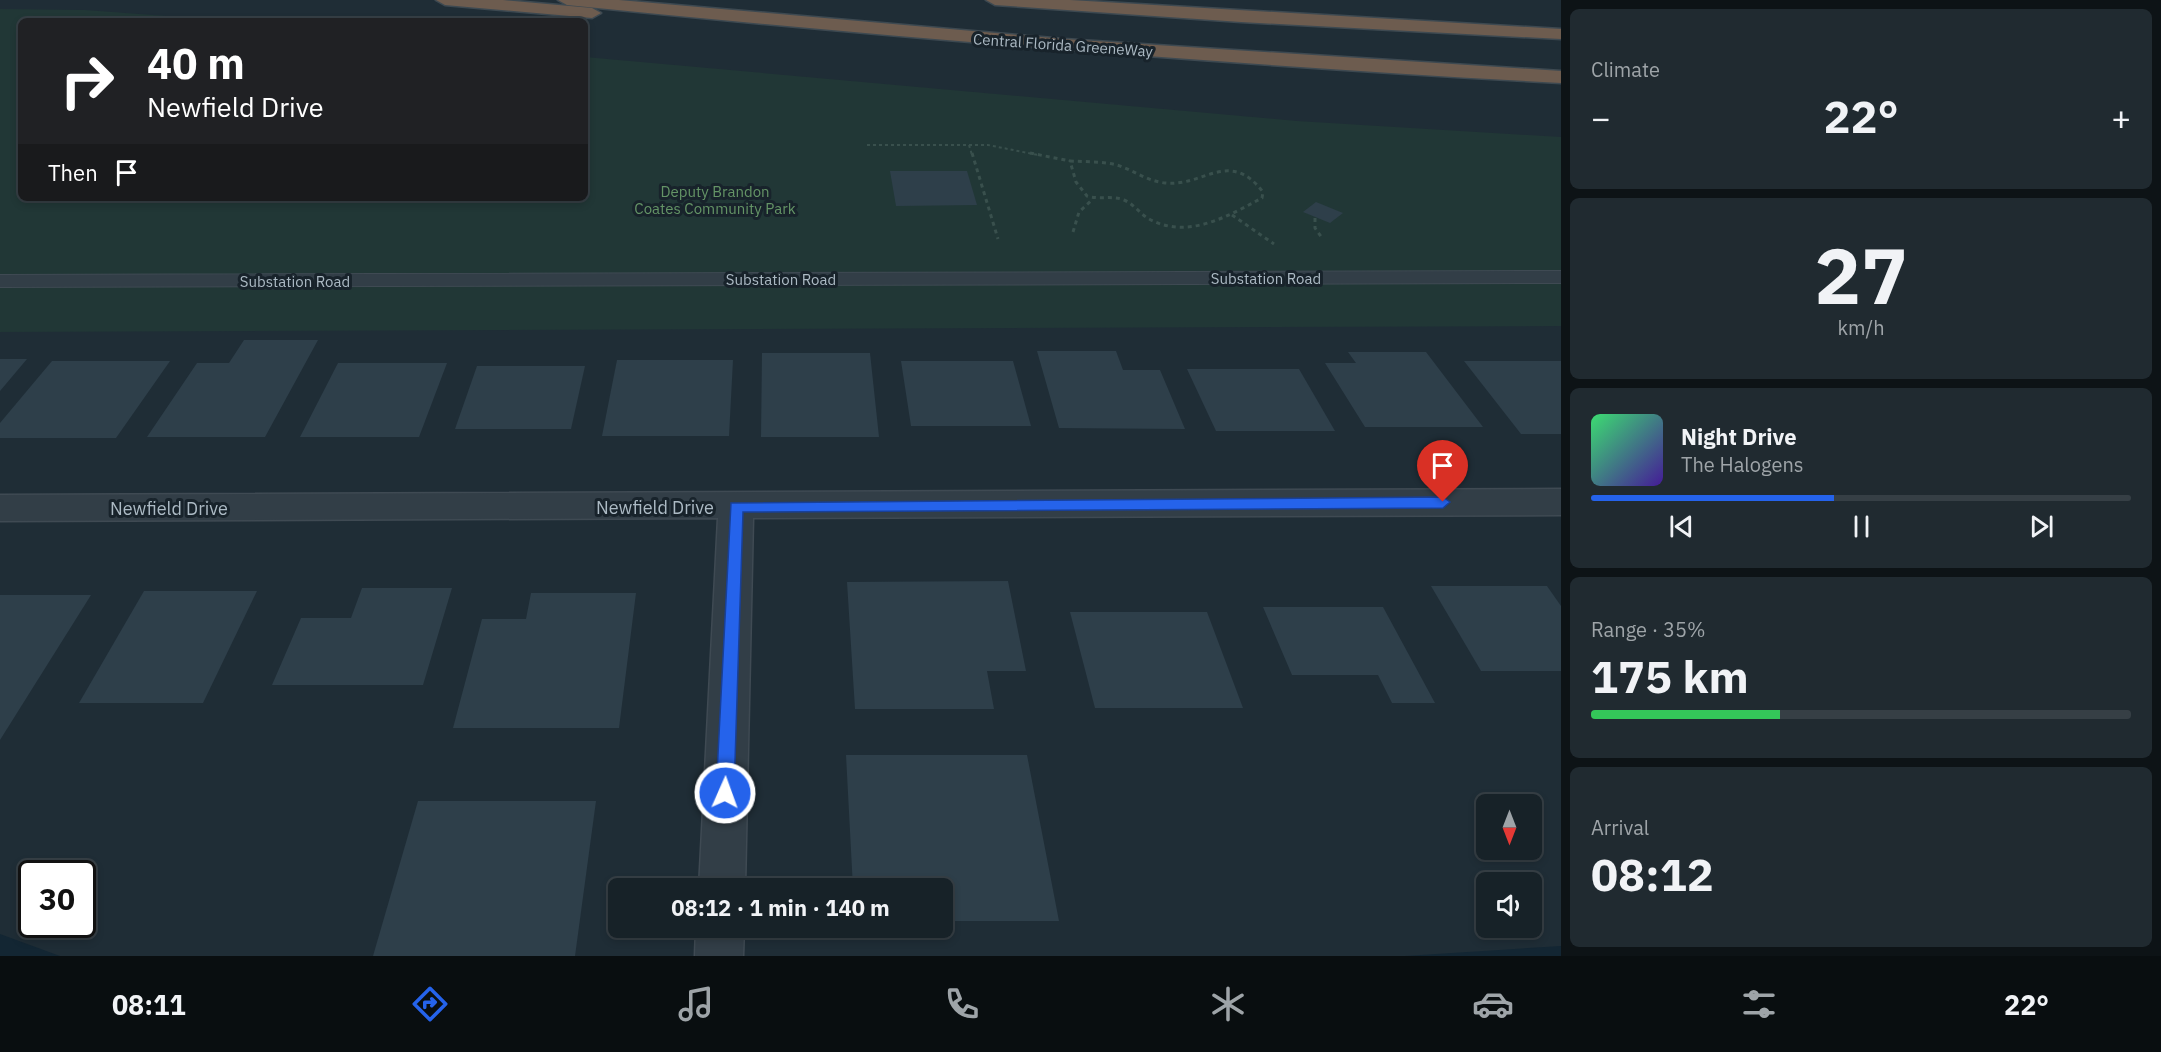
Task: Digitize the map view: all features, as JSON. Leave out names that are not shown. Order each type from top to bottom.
[{"type":"highway","points":[[446,0],[771,29],[1108,49]]},
{"type":"highway","name":"Central Florida GreeneWay","points":[[567,0],[809,24],[1108,49],[1561,77]]},
{"type":"highway","points":[[995,0],[1561,34]]},
{"type":"highway","points":[[1127,0],[1382,25]]},
{"type":"street","name":"Newfield Drive","points":[[0,508],[736,507],[1561,502]]},
{"type":"street","points":[[722,878],[736,507]]},
{"type":"street","points":[[719,956],[720,938]]},
{"type":"lane","name":"Substation Road","points":[[0,281],[1561,277]]},
{"type":"path","points":[[867,145],[988,145],[1070,161],[1106,163],[1140,178],[1158,182],[1174,183],[1209,172],[1232,171],[1247,176],[1263,192],[1262,198],[1232,215],[1196,227],[1177,227],[1147,219],[1125,200],[1093,199],[1083,204],[1076,215],[1073,232]]},
{"type":"path","points":[[969,145],[998,239]]},
{"type":"path","points":[[1070,161],[1075,184],[1093,199]]},
{"type":"path","points":[[1232,215],[1274,244]]},
{"type":"path","points":[[1316,218],[1315,228],[1322,238]]},
{"type":"green space","name":"Deputy Brandon Coates Community Park","points":[[0,9],[85,10],[193,18],[18,18],[18,201],[588,201],[588,57],[1297,121],[1561,137],[1561,326],[0,332]]},
{"type":"water","points":[[0,934],[60,956],[0,956]]},
{"type":"water","points":[[1561,946],[1561,956],[1405,956]]},
{"type":"building","points":[[890,171],[967,171],[977,205],[896,206]]},
{"type":"building","points":[[1316,202],[1343,213],[1330,223],[1303,212]]},
{"type":"building","points":[[244,340],[318,340],[265,437],[147,437],[197,363],[229,363]]},
{"type":"building","points":[[1037,351],[1116,351],[1123,370],[1160,370],[1185,429],[1059,428]]},
{"type":"building","points":[[1348,352],[1426,352],[1483,427],[1365,427],[1325,363],[1356,363]]},
{"type":"building","points":[[762,353],[870,353],[879,437],[761,437]]},
{"type":"building","points":[[0,359],[27,359],[0,391]]},
{"type":"building","points":[[617,360],[733,360],[729,436],[602,436]]},
{"type":"building","points":[[52,361],[170,361],[116,438],[0,438],[0,423]]},
{"type":"building","points":[[901,361],[1013,361],[1031,426],[911,426]]},
{"type":"building","points":[[1464,361],[1561,361],[1561,434],[1521,434]]},
{"type":"building","points":[[338,363],[447,363],[419,437],[300,437]]},
{"type":"building","points":[[477,366],[585,366],[571,429],[455,429]]},
{"type":"building","points":[[1187,369],[1299,369],[1335,431],[1216,431]]},
{"type":"building","points":[[1008,581],[1026,671],[987,671],[994,709],[855,709],[847,582]]},
{"type":"building","points":[[1431,586],[1547,586],[1561,606],[1561,671],[1481,671]]},
{"type":"building","points":[[362,588],[452,588],[423,685],[272,685],[301,618],[351,618]]},
{"type":"building","points":[[144,591],[257,591],[203,703],[79,703]]},
{"type":"building","points":[[531,593],[636,593],[619,728],[453,728],[482,619],[526,619]]},
{"type":"building","points":[[0,595],[91,595],[0,740]]},
{"type":"building","points":[[1263,607],[1383,607],[1435,703],[1392,703],[1378,675],[1292,675]]},
{"type":"building","points":[[1070,612],[1207,612],[1243,708],[1095,708]]},
{"type":"building","points":[[846,755],[1027,755],[1059,921],[953,921],[953,878],[852,878]]},
{"type":"building","points":[[418,801],[596,801],[575,956],[373,956]]},
{"type":"route","points":[[725,793],[736,507],[1443,502]]}]
